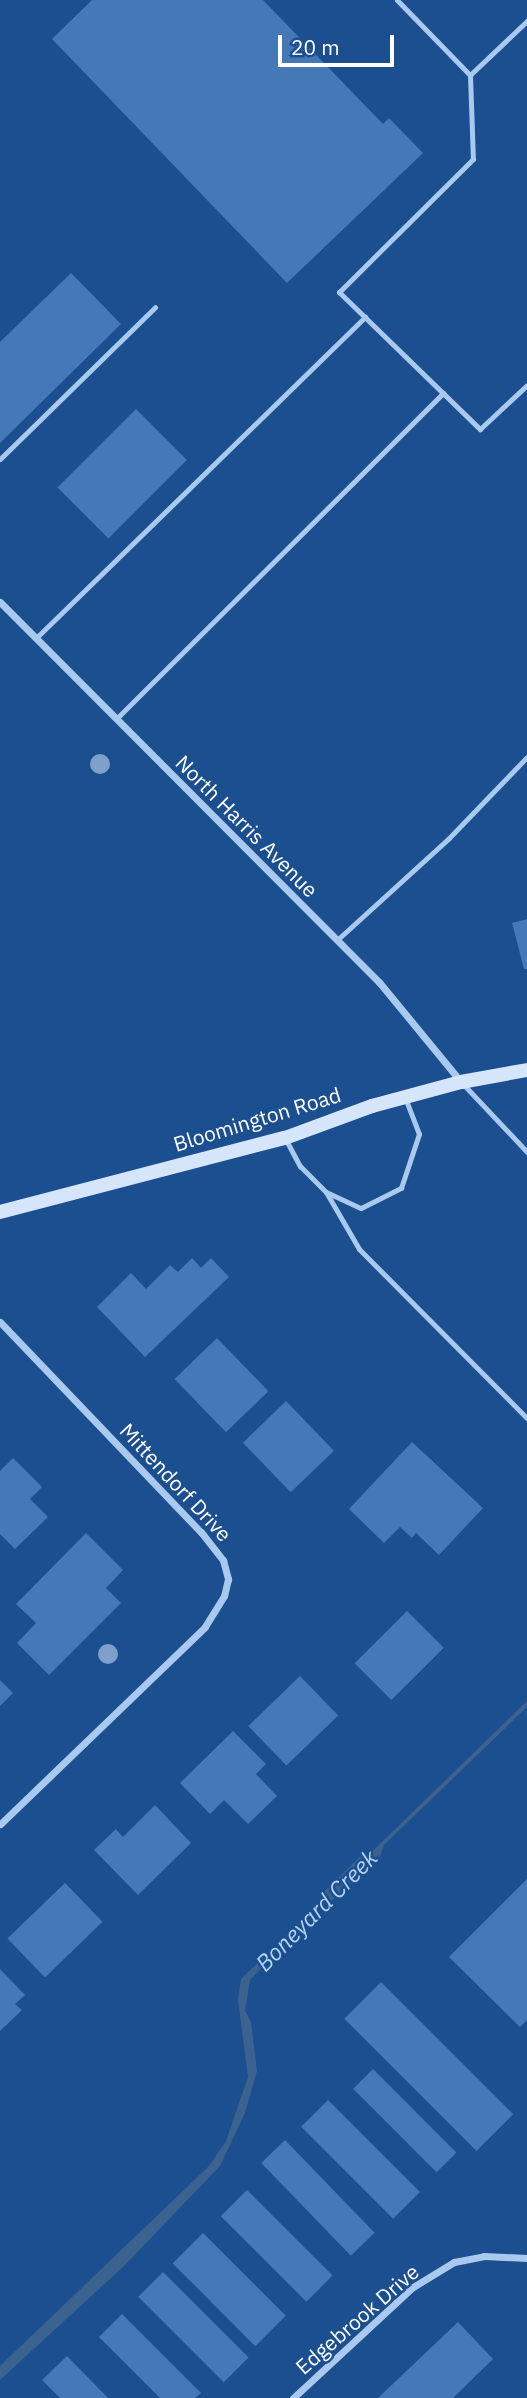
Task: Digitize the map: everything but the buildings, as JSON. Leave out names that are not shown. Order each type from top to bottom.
[{"type":"main road","name":"Bloomington Road","points":[[0,1212],[285,1138],[405,1097],[461,1082],[527,1070]]},
{"type":"street","name":"North Harris Avenue","points":[[0,602],[337,940],[425,1033],[461,1082]]},
{"type":"street","name":"Mittendorf Drive","points":[[0,1322],[201,1532],[223,1560],[228,1579],[224,1596],[205,1627],[0,1824]]},
{"type":"street","name":"Edgebrook Drive","points":[[293,2398],[413,2287],[454,2262],[484,2256],[527,2258]]},
{"type":"lane","points":[[397,0],[470,75],[473,159],[339,292],[480,429],[527,384]]},
{"type":"lane","points":[[470,75],[527,21]]},
{"type":"lane","points":[[0,459],[155,307]]},
{"type":"lane","points":[[36,638],[365,317]]},
{"type":"lane","points":[[116,719],[443,393]]},
{"type":"lane","points":[[337,940],[449,838],[527,757]]},
{"type":"lane","points":[[461,1082],[527,1152]]},
{"type":"lane","points":[[326,1192],[361,1208],[401,1188],[419,1134],[405,1097]]},
{"type":"lane","points":[[285,1138],[300,1166],[326,1192],[359,1249],[527,1418]]},
{"type":"water","points":[[527,1701],[527,1707],[384,1845],[380,1857],[355,1882],[339,1886],[250,1980],[245,2011],[251,2022],[257,2071],[245,2113],[220,2166],[124,2266],[0,2380],[0,2366],[209,2166],[226,2141],[248,2077],[238,2000],[241,1979]]},
{"type":"waterway","name":"Boneyard Creek","points":[[326,1898],[363,1862]]}]
